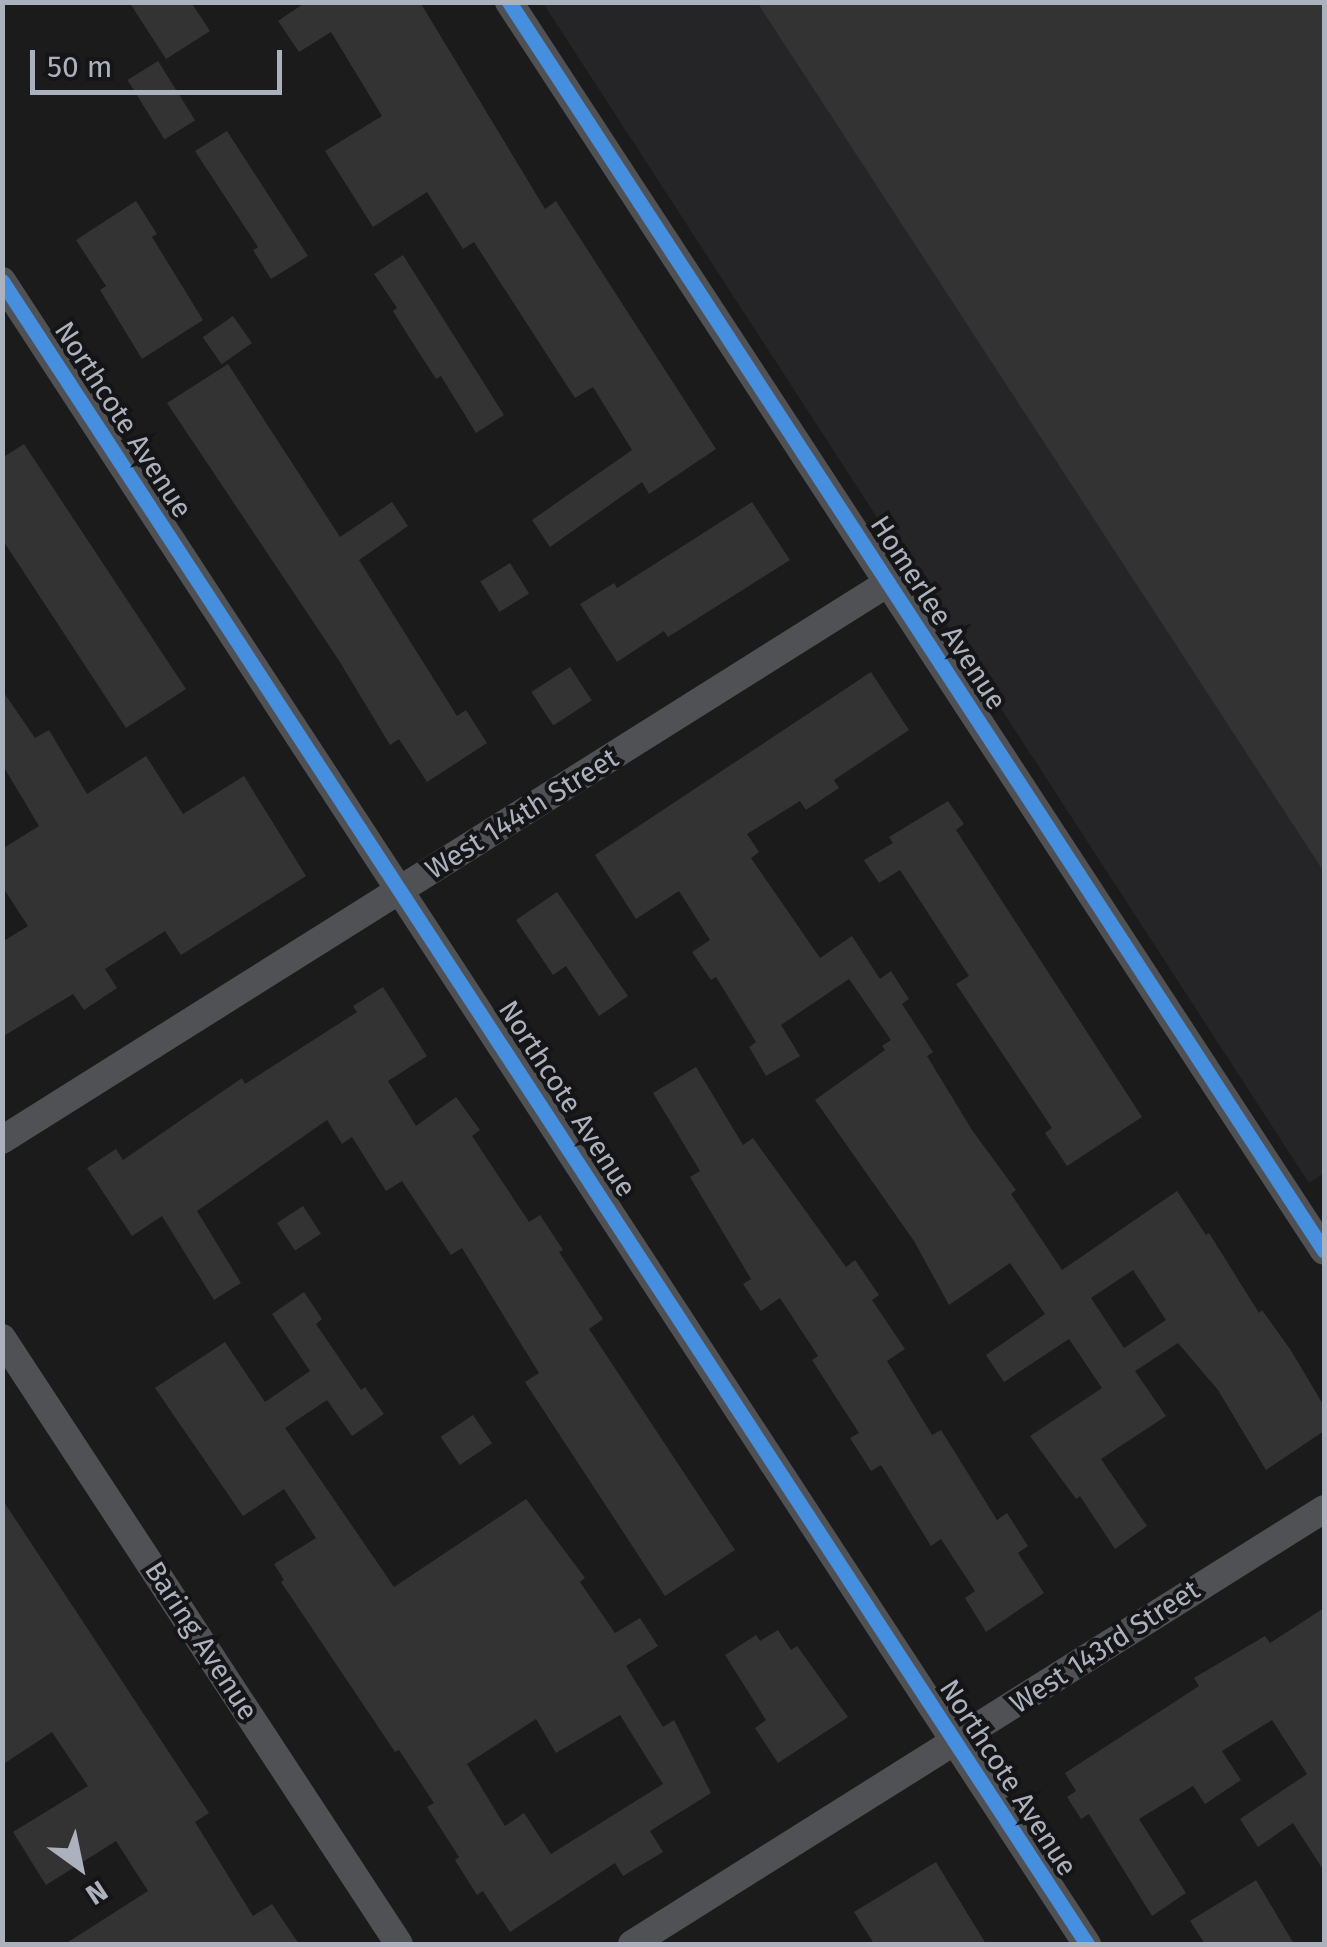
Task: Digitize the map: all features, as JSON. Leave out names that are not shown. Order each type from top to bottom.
[{"type":"street","name":"Homerlee Avenue","points":[[509,2],[1324,1252]]},
{"type":"street","name":"Northcote Avenue","points":[[2,281],[1086,1944]]},
{"type":"street","name":"West 144th Street","points":[[2,1140],[888,583]]},
{"type":"street","name":"Baring Avenue","points":[[2,1338],[399,1944]]},
{"type":"street","name":"West 143rd Street","points":[[632,1944],[1324,1509]]},
{"type":"shaded area","points":[[543,3],[1324,3],[1324,1173],[1309,1183]]},
{"type":"building","points":[[129,2],[191,2],[210,31],[166,59]]},
{"type":"building","points":[[306,2],[420,2],[545,209],[556,201],[716,449],[649,494],[642,482],[550,547],[532,520],[632,450],[593,387],[575,398],[474,242],[463,249],[427,192],[373,227],[325,151],[382,116],[331,32],[299,52],[278,21]]},
{"type":"building","points":[[757,2],[1324,2],[1324,872]]},
{"type":"building","points":[[158,61],[195,120],[165,139],[127,80]]},
{"type":"building","points":[[227,131],[308,256],[271,279],[253,250],[258,247],[195,151]]},
{"type":"building","points":[[136,201],[157,234],[152,237],[203,320],[142,359],[100,290],[106,286],[76,240]]},
{"type":"building","points":[[403,255],[504,415],[476,433],[441,376],[436,379],[409,337],[393,311],[397,308],[374,274]]},
{"type":"building","points":[[233,316],[252,343],[222,364],[203,337]]},
{"type":"building","points":[[228,364],[340,537],[392,502],[408,526],[359,560],[457,716],[466,710],[487,743],[427,782],[399,739],[390,745],[338,659],[167,403]]},
{"type":"building","points":[[24,444],[186,689],[126,728],[2,539],[2,458]]},
{"type":"building","points":[[752,502],[790,560],[668,637],[664,631],[617,662],[580,604],[614,583],[617,588]]},
{"type":"building","points":[[510,563],[529,594],[499,612],[480,582]]},
{"type":"building","points":[[570,667],[592,701],[553,726],[531,692]]},
{"type":"building","points":[[871,672],[909,730],[834,780],[839,788],[806,810],[800,801],[747,834],[759,852],[751,858],[820,958],[852,936],[880,979],[891,971],[909,999],[902,1004],[933,1052],[927,1056],[972,1130],[1016,1190],[1011,1194],[1062,1270],[1177,1191],[1206,1235],[1209,1233],[1259,1313],[1262,1310],[1290,1349],[1324,1406],[1324,1431],[1266,1470],[1218,1390],[1178,1343],[1135,1371],[1166,1416],[1101,1459],[1147,1526],[1115,1549],[1080,1496],[1076,1499],[1030,1436],[1102,1388],[1069,1339],[1004,1382],[986,1355],[1045,1314],[1010,1263],[949,1305],[914,1241],[815,1100],[885,1050],[882,1046],[891,1040],[849,979],[781,1025],[800,1056],[766,1076],[749,1047],[756,1042],[716,977],[711,980],[692,952],[710,940],[679,891],[636,919],[595,855]],"holes":[[[1133,1270],[1166,1320],[1124,1348],[1091,1298]]]},
{"type":"building","points":[[2,690],[35,738],[49,730],[87,794],[146,756],[183,814],[244,776],[306,876],[181,955],[165,931],[105,969],[117,988],[84,1010],[73,994],[2,1037],[2,942],[28,926],[2,886],[2,849],[39,826],[2,764]]},
{"type":"building","points":[[948,801],[964,824],[956,830],[1142,1117],[1067,1166],[1045,1133],[1052,1128],[956,984],[969,976],[900,870],[879,883],[864,860],[893,843],[889,837]]},
{"type":"building","points":[[557,892],[628,996],[599,1016],[566,966],[553,975],[516,920]]},
{"type":"building","points":[[383,987],[427,1056],[388,1081],[416,1126],[456,1097],[480,1130],[472,1136],[529,1222],[540,1215],[563,1250],[559,1252],[603,1319],[589,1329],[735,1550],[665,1596],[525,1382],[539,1373],[462,1248],[451,1255],[402,1181],[386,1191],[352,1137],[342,1144],[327,1120],[197,1211],[241,1283],[214,1300],[162,1216],[132,1236],[87,1168],[116,1149],[123,1160],[242,1078],[245,1084],[357,1012],[353,1006]]},
{"type":"building","points":[[696,1067],[743,1145],[753,1138],[846,1267],[855,1260],[879,1295],[872,1300],[905,1349],[887,1361],[932,1435],[941,1430],[997,1520],[1007,1513],[1028,1546],[1018,1553],[1044,1593],[986,1632],[965,1598],[975,1591],[941,1539],[931,1546],[881,1465],[871,1471],[850,1438],[859,1433],[812,1360],[818,1356],[780,1298],[761,1311],[743,1284],[751,1279],[690,1177],[700,1171],[653,1093]]},
{"type":"building","points":[[303,1206],[321,1234],[295,1251],[277,1223]]},
{"type":"building","points":[[304,1292],[322,1319],[316,1324],[361,1390],[365,1387],[384,1414],[352,1436],[327,1400],[285,1428],[394,1587],[526,1499],[585,1578],[580,1582],[615,1633],[640,1618],[658,1646],[626,1666],[663,1727],[674,1720],[711,1793],[650,1831],[663,1852],[623,1876],[615,1863],[510,1932],[483,1891],[477,1895],[455,1860],[459,1857],[427,1807],[434,1803],[399,1750],[395,1752],[281,1582],[284,1580],[274,1564],[316,1538],[284,1489],[243,1516],[155,1388],[225,1342],[265,1402],[310,1371],[272,1314]],"holes":[[[620,1715],[663,1784],[551,1854],[524,1813],[505,1826],[467,1764],[536,1719],[556,1753]]]},
{"type":"building","points":[[473,1415],[492,1443],[460,1465],[441,1437]]},
{"type":"building","points":[[2,1499],[209,1813],[195,1822],[253,1916],[272,1904],[299,1944],[65,1944],[148,1891],[116,1841],[46,1885],[13,1832],[88,1786],[52,1732],[2,1765]]},
{"type":"building","points":[[1324,1608],[1324,1871],[1293,1823],[1258,1847],[1240,1819],[1307,1774],[1272,1720],[1222,1751],[1241,1780],[1205,1804],[1193,1786],[1139,1819],[1186,1893],[1152,1916],[1089,1814],[1081,1819],[1067,1797],[1076,1791],[1065,1773],[1199,1686],[1194,1678],[1265,1636],[1270,1643]]},
{"type":"building","points":[[778,1630],[791,1650],[797,1646],[848,1717],[778,1763],[755,1728],[766,1720],[725,1655],[756,1635],[760,1641]]},
{"type":"building","points":[[936,1862],[986,1944],[874,1944],[854,1912]]},
{"type":"building","points":[[1256,1880],[1294,1944],[1205,1944],[1190,1921]]},
{"type":"cycle path","points":[[509,2],[1324,1251]]},
{"type":"cycle path","points":[[2,281],[1087,1944]]}]
